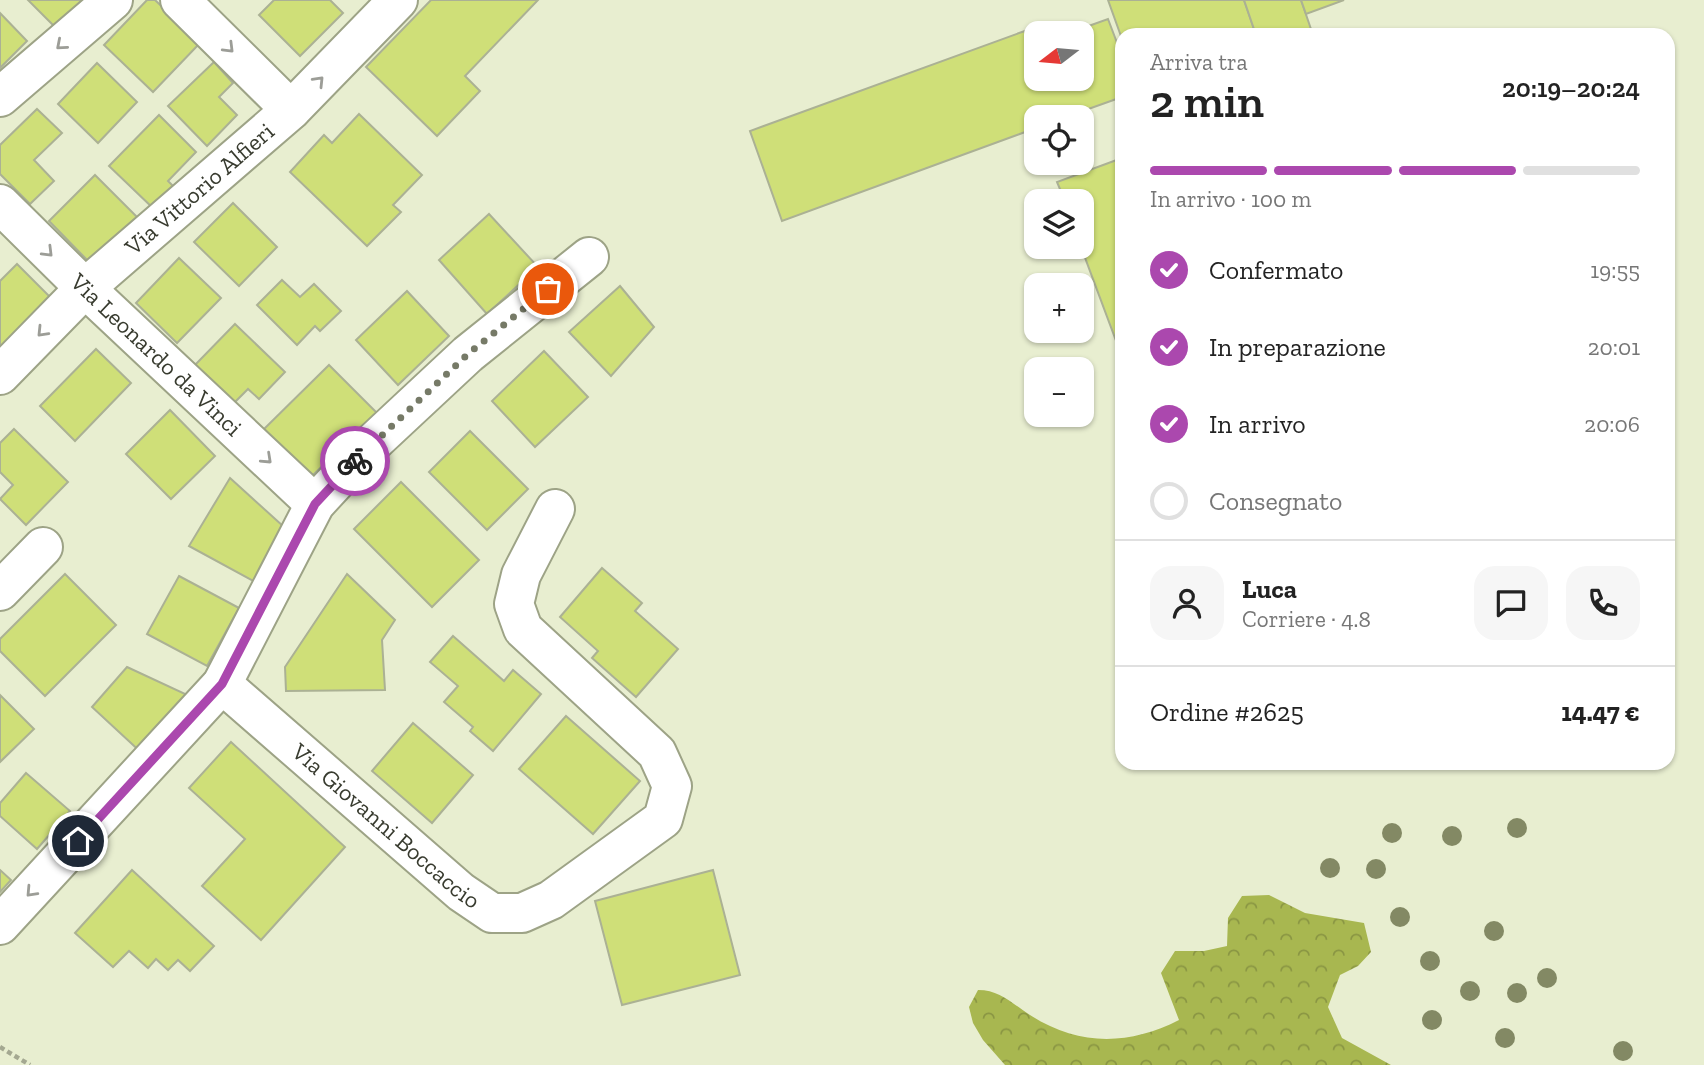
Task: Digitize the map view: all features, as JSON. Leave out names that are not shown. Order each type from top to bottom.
[{"type":"street","points":[[0,97],[113,0]]},
{"type":"street","points":[[180,0],[291,110]]},
{"type":"street","name":"Via Vittorio Alfieri","points":[[0,375],[85,288],[291,110],[398,0]]},
{"type":"street","name":"Via Leonardo da Vinci","points":[[0,204],[85,288],[315,504]]},
{"type":"street","points":[[0,925],[222,684],[315,504],[364,451],[468,354],[589,257]]},
{"type":"street","name":"Via Giovanni Boccaccio","points":[[222,684],[461,892],[492,913],[522,913],[551,900],[663,819],[672,786],[657,753],[523,629],[514,604],[521,575],[555,509]]},
{"type":"street","points":[[0,591],[43,547]]},
{"type":"path","points":[[0,1047],[30,1065]]},
{"type":"green space","points":[[1269,895],[1305,913],[1364,923],[1371,952],[1358,966],[1340,975],[1328,1007],[1342,1038],[1391,1065],[1005,1065],[983,1040],[973,1023],[969,1007],[978,990],[999,995],[1030,1015],[1066,1033],[1103,1039],[1141,1035],[1160,1029],[1179,1020],[1161,973],[1175,951],[1204,951],[1227,946],[1228,918],[1242,896]]},
{"type":"building","points":[[28,0],[82,0],[55,27]]},
{"type":"building","points":[[147,0],[155,0],[200,43],[153,92],[104,45]]},
{"type":"building","points":[[274,0],[330,0],[343,13],[300,56],[259,15]]},
{"type":"building","points":[[431,0],[538,0],[465,76],[480,91],[437,136],[366,67]]},
{"type":"building","points":[[1108,0],[1244,0],[1254,28],[1118,28]]},
{"type":"building","points":[[1244,0],[1301,0],[1311,28],[1254,28]]},
{"type":"building","points":[[1301,0],[1344,0],[1306,14]]},
{"type":"building","points":[[0,13],[27,41],[0,68]]},
{"type":"building","points":[[1108,19],[1115,38],[1115,100],[1094,107],[1024,105],[1024,132],[782,221],[750,131],[1024,31],[1024,91],[1094,91],[1094,24]]},
{"type":"building","points":[[214,62],[233,83],[219,97],[237,115],[207,146],[168,106]]},
{"type":"building","points":[[97,63],[137,102],[98,143],[58,104]]},
{"type":"building","points":[[37,109],[62,133],[34,160],[54,181],[30,204],[0,174],[0,145]]},
{"type":"building","points":[[359,114],[422,175],[393,205],[401,212],[367,246],[290,172],[324,135],[332,143]]},
{"type":"building","points":[[159,115],[196,152],[168,181],[176,189],[155,210],[109,166]]},
{"type":"building","points":[[1115,161],[1115,338],[1094,282],[1094,273],[1091,273],[1085,259],[1094,259],[1094,189],[1060,189],[1057,182],[1076,175],[1094,175],[1094,168]]},
{"type":"building","points":[[95,175],[141,221],[95,268],[49,221]]},
{"type":"building","points":[[233,203],[277,247],[239,286],[194,242]]},
{"type":"building","points":[[489,214],[538,267],[487,314],[439,260]]},
{"type":"building","points":[[179,258],[221,298],[177,343],[136,303]]},
{"type":"building","points":[[17,264],[57,304],[0,361],[0,281]]},
{"type":"building","points":[[282,280],[300,297],[314,284],[341,311],[320,331],[315,326],[297,345],[257,305]]},
{"type":"building","points":[[620,286],[654,327],[611,376],[569,332]]},
{"type":"building","points":[[407,291],[449,336],[398,385],[356,340]]},
{"type":"building","points":[[235,324],[285,372],[259,399],[248,389],[233,404],[194,366]]},
{"type":"building","points":[[96,349],[131,383],[75,441],[40,406]]},
{"type":"building","points":[[544,351],[588,397],[535,447],[492,401]]},
{"type":"building","points":[[329,365],[377,413],[311,477],[264,429]]},
{"type":"building","points":[[170,410],[215,456],[171,499],[126,454]]},
{"type":"building","points":[[14,429],[68,482],[26,525],[0,499],[13,485],[0,472],[0,443]]},
{"type":"building","points":[[470,431],[528,489],[487,530],[429,472]]},
{"type":"building","points":[[230,478],[284,527],[255,582],[189,546]]},
{"type":"building","points":[[401,482],[479,560],[432,607],[354,529]]},
{"type":"building","points":[[602,568],[642,603],[635,611],[678,649],[636,697],[592,658],[598,651],[560,617]]},
{"type":"building","points":[[65,574],[116,625],[45,696],[0,651],[0,639]]},
{"type":"building","points":[[347,574],[395,620],[382,640],[385,690],[286,691],[285,667]]},
{"type":"building","points":[[179,576],[239,608],[207,666],[147,634]]},
{"type":"building","points":[[453,636],[504,681],[513,670],[541,694],[493,751],[470,731],[473,727],[444,702],[458,686],[430,662]]},
{"type":"building","points":[[127,667],[196,699],[145,756],[92,707]]},
{"type":"building","points":[[0,695],[34,729],[0,762]]},
{"type":"building","points":[[566,716],[640,781],[593,834],[519,769]]},
{"type":"building","points":[[413,723],[473,775],[432,823],[372,771]]},
{"type":"building","points":[[231,742],[345,847],[261,940],[202,886],[245,839],[189,788]]},
{"type":"building","points":[[26,773],[70,811],[37,849],[0,816],[0,803]]},
{"type":"building","points":[[0,870],[11,880],[0,892]]},
{"type":"building","points":[[132,870],[214,946],[190,971],[178,960],[168,970],[156,959],[148,968],[129,951],[113,967],[75,933]]},
{"type":"building","points":[[713,870],[740,975],[622,1005],[595,901]]},
{"type":"way so far","points":[[355,461],[468,354],[548,289]]},
{"type":"route","points":[[78,841],[222,684],[315,504],[355,461]]}]
